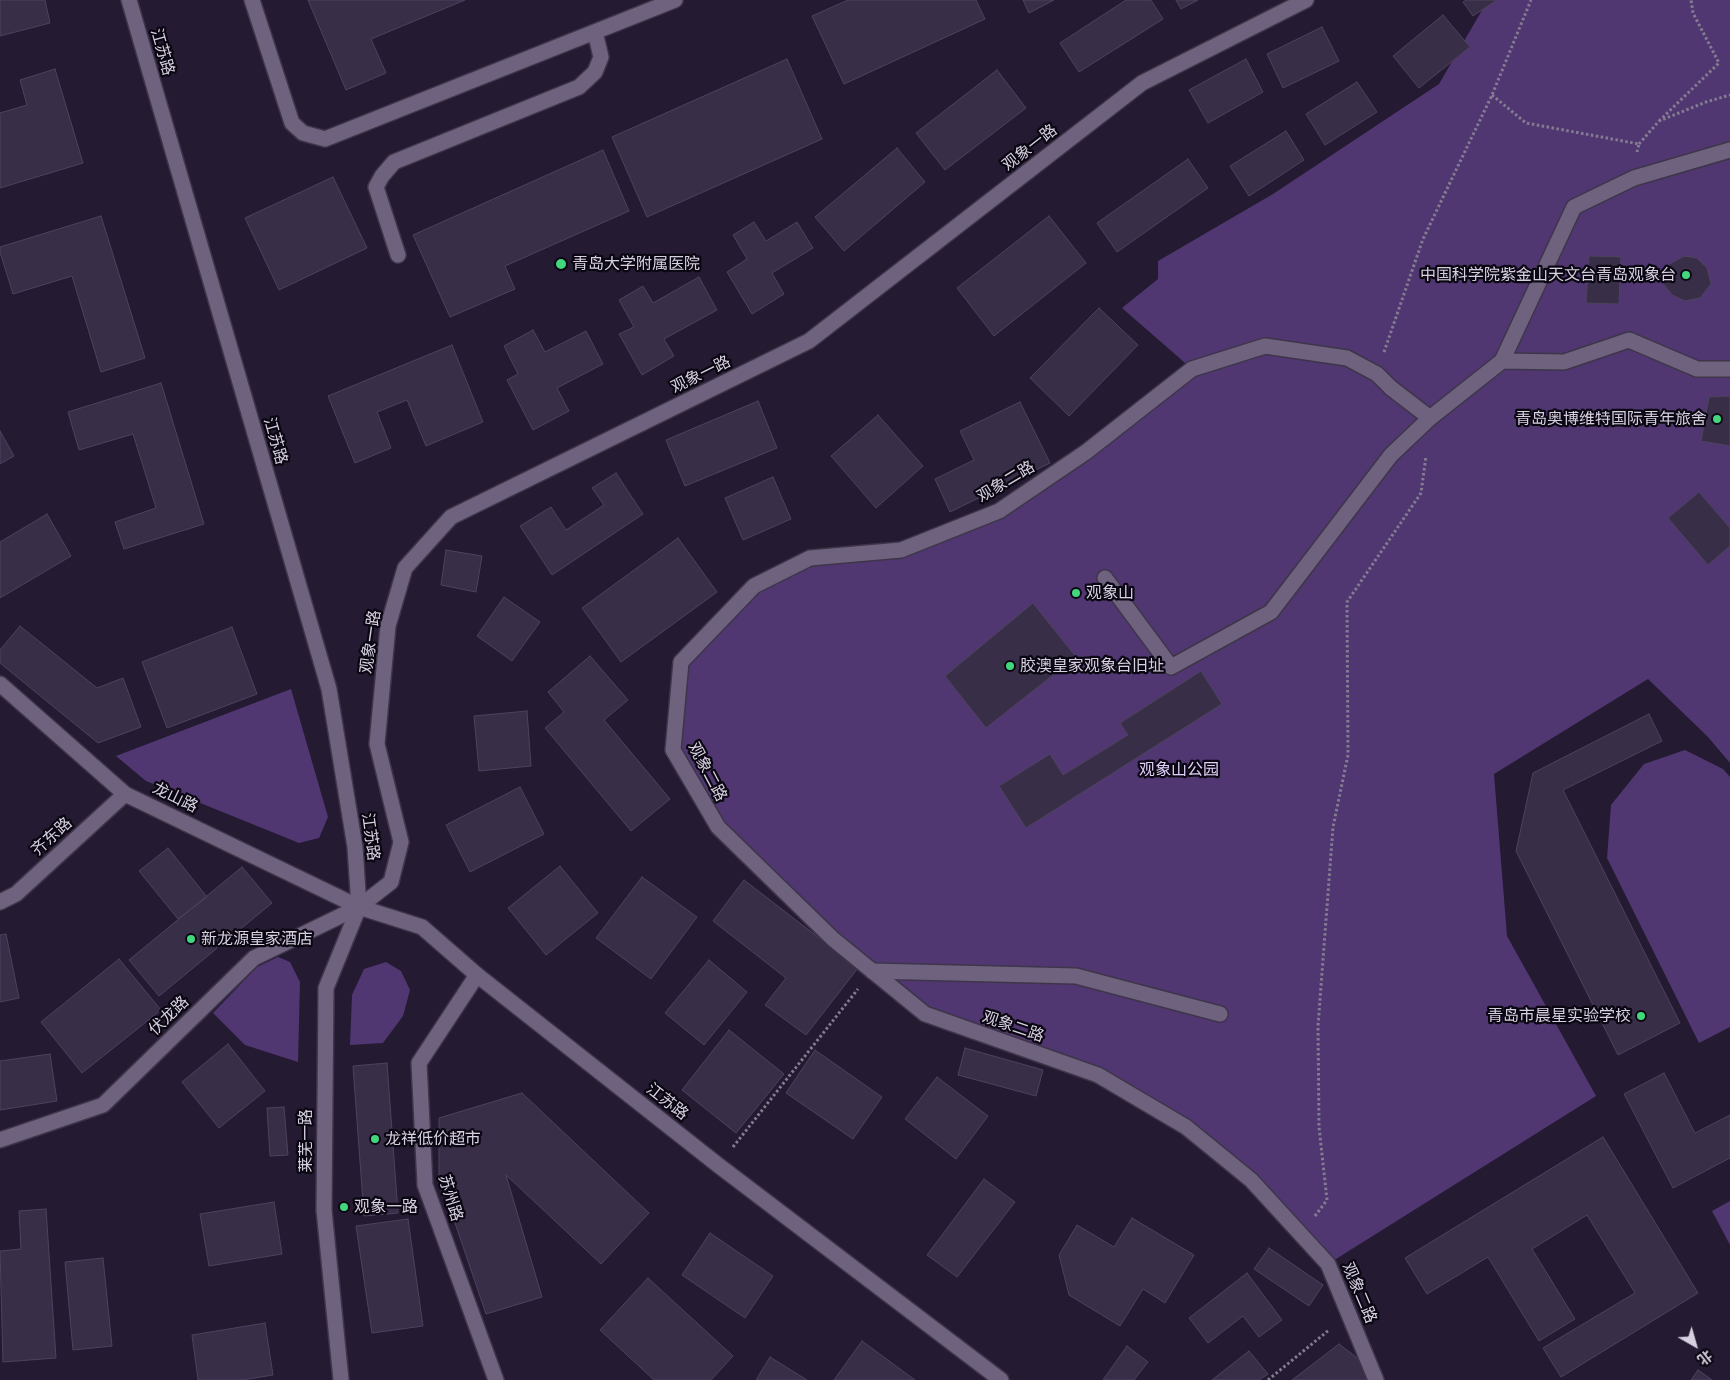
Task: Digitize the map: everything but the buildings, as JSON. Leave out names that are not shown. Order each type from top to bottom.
[{"type":"street","name":"江苏路","points":[[129,0],[328,689],[355,847],[359,907],[422,927],[477,975],[718,1165],[1001,1380]]},
{"type":"street","points":[[252,0],[292,123],[303,133],[325,139],[675,0]]},
{"type":"street","name":"观象一路","points":[[359,907],[391,882],[401,842],[377,744],[388,626],[405,568],[451,517],[809,342],[1142,82],[1306,0]]},
{"type":"street","points":[[398,255],[376,187],[382,176],[394,162],[579,88],[596,72],[601,57],[595,32]]},
{"type":"street","points":[[1105,578],[1171,667],[1271,612],[1392,455],[1430,418],[1502,361],[1574,207],[1634,178],[1730,150]]},
{"type":"street","points":[[1502,361],[1564,362],[1629,340],[1697,369],[1730,369]]},
{"type":"street","name":"观象二路","points":[[1376,1380],[1328,1264],[1251,1180],[1186,1127],[1098,1075],[925,1014],[833,939],[718,827],[673,750],[681,662],[754,586],[810,558],[901,550],[999,511],[1086,452],[1192,369],[1265,346],[1347,358],[1377,374],[1391,388],[1430,418]]},
{"type":"street","name":"龙山路","points":[[0,684],[125,794],[359,907]]},
{"type":"street","name":"齐东路","points":[[0,902],[16,894],[125,794]]},
{"type":"street","name":"伏龙路","points":[[0,1140],[103,1105],[254,958],[359,907]]},
{"type":"street","name":"莱芜一路","points":[[341,1380],[324,1210],[326,988],[359,907]]},
{"type":"street","points":[[872,971],[1076,976],[1220,1014]]},
{"type":"street","name":"苏州路","points":[[477,975],[419,1063],[425,1185],[496,1380]]},
{"type":"path","points":[[1377,374],[1423,239],[1492,95],[1531,0]]},
{"type":"path","points":[[1634,178],[1638,144],[1719,63],[1693,13],[1691,0]]},
{"type":"path","points":[[1492,95],[1526,123],[1638,144]]},
{"type":"path","points":[[1659,121],[1706,102],[1730,96]]},
{"type":"path","points":[[1300,1234],[1327,1200],[1319,1127],[1318,1026],[1333,827],[1348,755],[1346,602],[1421,493],[1430,418]]},
{"type":"path","points":[[718,1165],[872,971]]},
{"type":"path","points":[[1268,1380],[1348,1315]]},
{"type":"green space","name":"观象山公园","points":[[1488,0],[1730,0],[1730,763],[1708,737],[1648,679],[1494,774],[1507,936],[1596,1096],[1328,1264],[1251,1180],[1098,1075],[925,1014],[718,827],[673,750],[681,662],[754,586],[810,558],[901,550],[999,511],[1192,369],[1122,308],[1158,279],[1158,261],[1273,194],[1439,84]]},
{"type":"green space","points":[[291,689],[328,817],[319,838],[299,843],[146,781],[116,756]]},
{"type":"green space","points":[[1685,750],[1723,769],[1730,777],[1730,1027],[1699,1043],[1607,858],[1611,805],[1644,764]]},
{"type":"green space","points":[[278,957],[290,962],[300,982],[298,1062],[245,1045],[213,1013],[257,967]]},
{"type":"green space","points":[[386,962],[401,971],[410,990],[403,1016],[383,1043],[350,1045],[352,995],[364,969]]},
{"type":"green space","points":[[1730,1201],[1730,1245],[1712,1211]]},
{"type":"place","name":"青岛大学附属医院","points":[[561,264]]},
{"type":"place","name":"中国科学院紫金山天文台青岛观象台","points":[[1686,275]]},
{"type":"place","name":"青岛奥博维特国际青年旅舍","points":[[1717,419]]},
{"type":"place","name":"观象山","points":[[1076,593]]},
{"type":"place","name":"胶澳皇家观象台旧址","points":[[1010,666]]},
{"type":"place","name":"新龙源皇家酒店","points":[[191,939]]},
{"type":"place","name":"青岛市晨星实验学校","points":[[1641,1016]]},
{"type":"place","name":"龙祥低价超市","points":[[375,1139]]},
{"type":"place","name":"观象一路","points":[[344,1207]]}]
